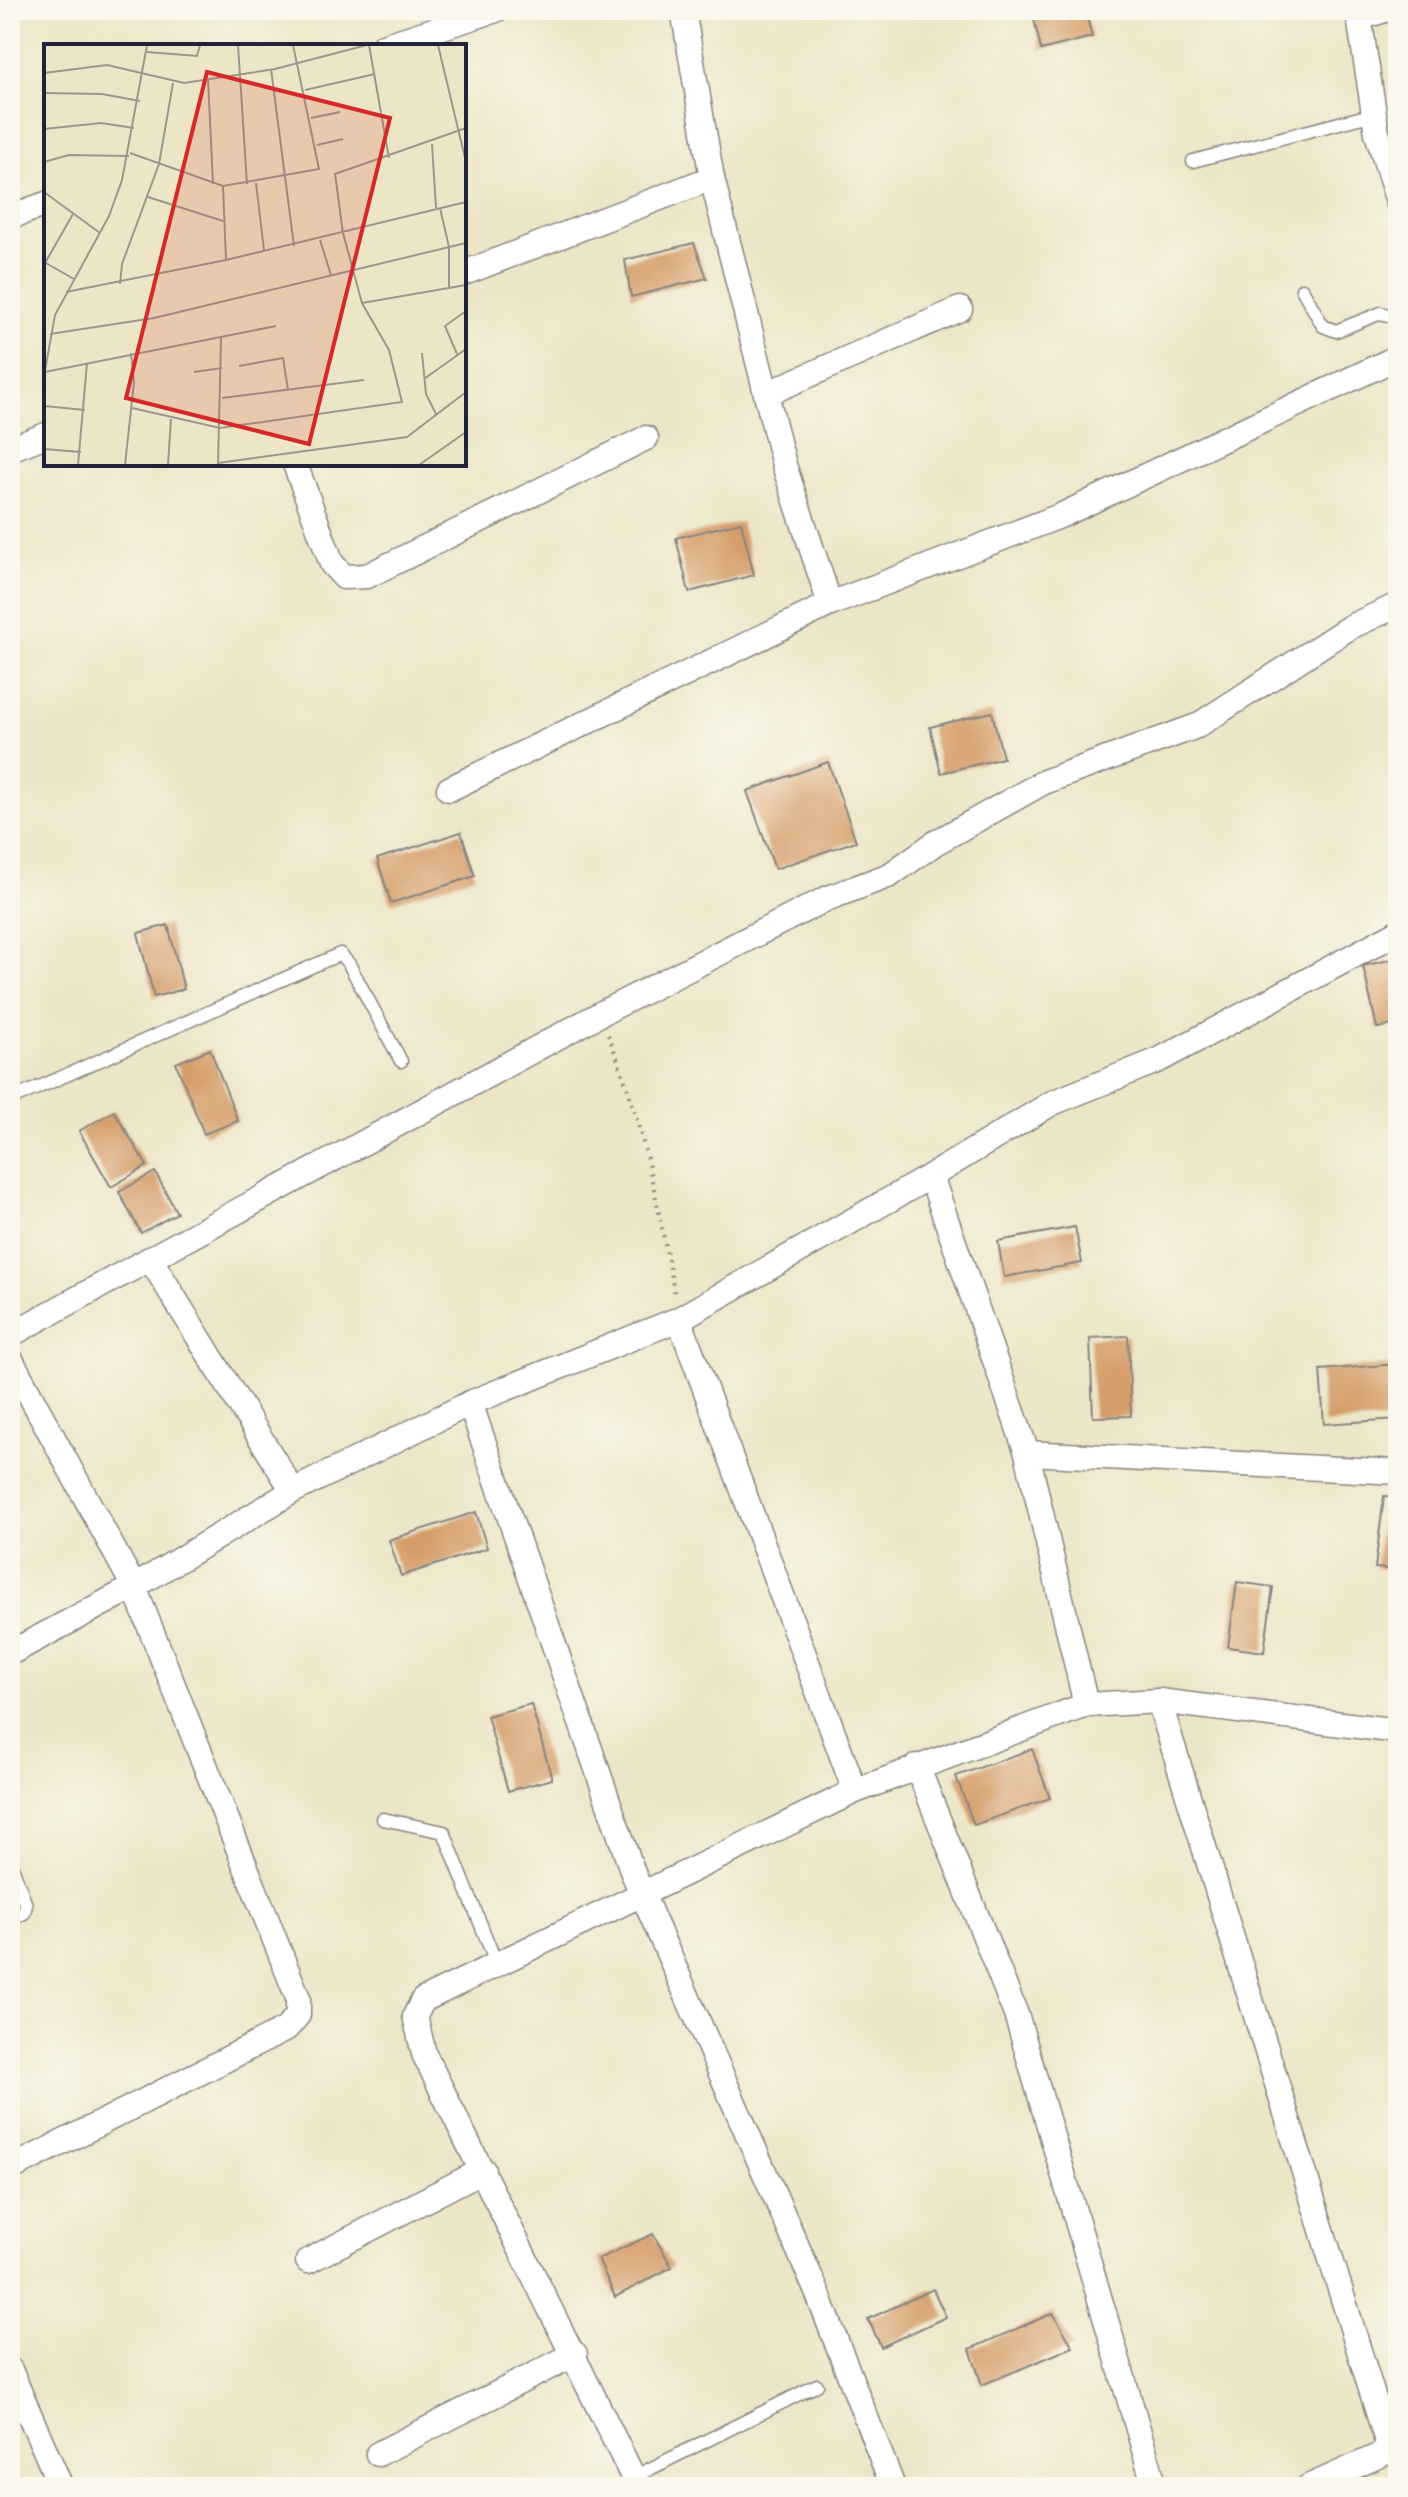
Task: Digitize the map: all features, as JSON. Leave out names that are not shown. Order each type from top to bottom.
[{"type":"street","points":[[389,44],[496,10]]},
{"type":"street","points":[[683,10],[712,178],[784,465],[830,604]]},
{"type":"street","points":[[1359,17],[1374,114],[1398,202]]},
{"type":"street","points":[[466,272],[712,178]]},
{"type":"street","points":[[10,217],[44,205]]},
{"type":"street","points":[[766,394],[960,309]]},
{"type":"street","points":[[449,789],[830,604],[1060,516],[1398,357]]},
{"type":"street","points":[[10,449],[44,436]]},
{"type":"street","points":[[296,466],[332,564],[344,577],[367,576],[646,438]]},
{"type":"street","points":[[10,1335],[600,1014],[826,899],[890,875],[935,843],[1044,782],[1197,726],[1350,627],[1398,605]]},
{"type":"street","points":[[10,1653],[134,1587],[293,1491],[470,1403],[679,1319],[931,1176],[1052,1103],[1159,1060],[1398,932]]},
{"type":"street","points":[[931,1176],[1027,1453],[1086,1705]]},
{"type":"street","points":[[151,1260],[293,1491]]},
{"type":"street","points":[[679,1319],[855,1791]]},
{"type":"street","points":[[10,1358],[134,1587],[298,1998],[298,2015],[286,2029],[10,2169]]},
{"type":"street","points":[[470,1403],[642,1892],[817,2292],[893,2487]]},
{"type":"street","points":[[1027,1453],[1398,1472]]},
{"type":"street","points":[[1159,1701],[1394,2449],[1308,2487]]},
{"type":"street","points":[[636,2482],[424,2054],[415,2016],[423,2000],[855,1791],[1086,1705],[1159,1701],[1398,1731]]},
{"type":"street","points":[[917,1766],[1017,2017],[1155,2487]]},
{"type":"street","points":[[308,2261],[483,2170]]},
{"type":"street","points":[[378,2454],[575,2354]]},
{"type":"street","points":[[10,2370],[61,2487]]},
{"type":"lane","points":[[1359,17],[1398,12]]},
{"type":"lane","points":[[1193,161],[1374,114]]},
{"type":"lane","points":[[1302,289],[1323,326],[1336,331],[1381,313],[1398,318]]},
{"type":"lane","points":[[10,1100],[340,954],[349,964],[401,1061]]},
{"type":"lane","points":[[383,1819],[444,1832],[496,1963]]},
{"type":"lane","points":[[10,1861],[26,1905],[24,1913],[10,1920]]},
{"type":"lane","points":[[636,2482],[817,2385]]},
{"type":"path","points":[[600,1014],[622,1067],[662,1228],[679,1319]]},
{"type":"building","points":[[1032,10],[1085,10],[1092,37],[1041,50]]},
{"type":"building","points":[[694,243],[707,278],[631,297],[625,260]]},
{"type":"building","points":[[741,522],[754,575],[689,592],[676,538]]},
{"type":"building","points":[[992,712],[1003,758],[941,773],[930,727]]},
{"type":"building","points":[[828,762],[856,841],[775,869],[747,791]]},
{"type":"building","points":[[461,832],[475,876],[391,903],[377,859]]},
{"type":"building","points":[[168,925],[184,989],[154,997],[138,933]]},
{"type":"building","points":[[1398,958],[1398,1024],[1377,1028],[1363,966]]},
{"type":"building","points":[[210,1049],[238,1121],[204,1134],[176,1063]]},
{"type":"building","points":[[114,1111],[147,1166],[111,1187],[79,1131]]},
{"type":"building","points":[[155,1172],[177,1213],[141,1233],[119,1192]]},
{"type":"building","points":[[1075,1227],[1082,1263],[1004,1277],[998,1241]]},
{"type":"building","points":[[1128,1336],[1131,1416],[1093,1417],[1090,1338]]},
{"type":"building","points":[[1398,1364],[1398,1419],[1324,1424],[1320,1370]]},
{"type":"building","points":[[1384,1496],[1398,1497],[1398,1570],[1375,1568]]},
{"type":"building","points":[[476,1512],[487,1548],[401,1576],[389,1540]]},
{"type":"building","points":[[1237,1582],[1273,1587],[1264,1652],[1228,1647]]},
{"type":"building","points":[[531,1704],[552,1779],[508,1791],[487,1716]]},
{"type":"building","points":[[1032,1749],[1050,1798],[974,1825],[956,1776]]},
{"type":"building","points":[[653,2234],[672,2267],[615,2297],[598,2259]]},
{"type":"building","points":[[933,2289],[946,2317],[881,2347],[868,2319]]},
{"type":"building","points":[[1053,2313],[1073,2347],[982,2385],[970,2349]]}]
